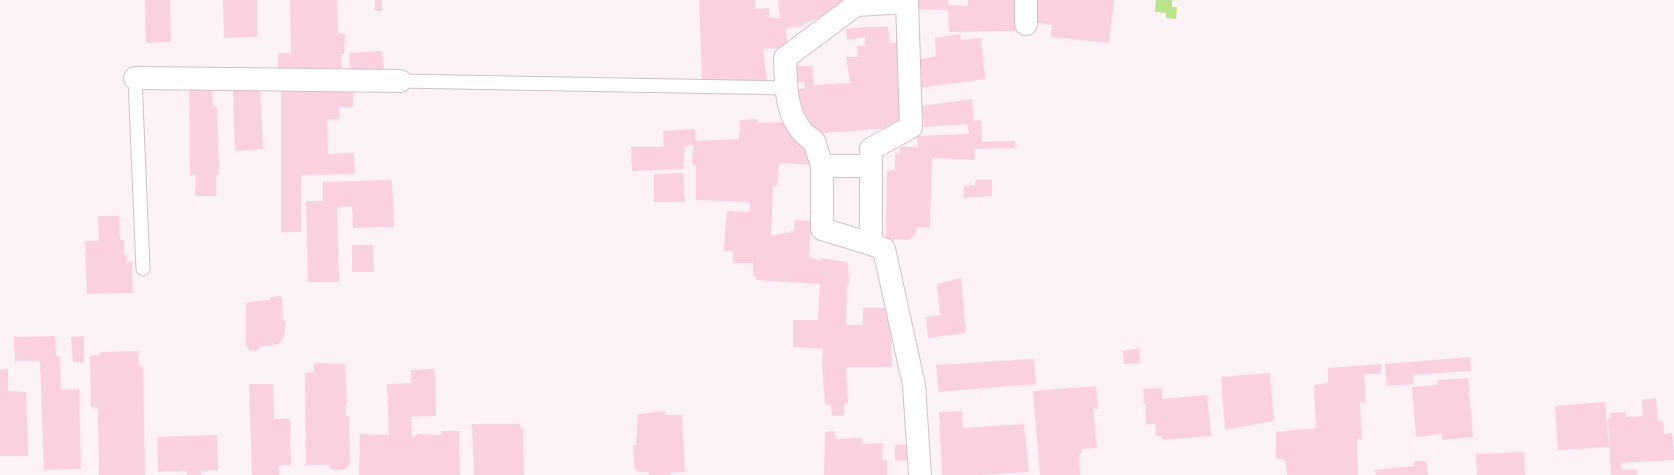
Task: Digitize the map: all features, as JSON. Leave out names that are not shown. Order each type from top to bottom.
[{"type":"street","points":[[1026,0],[1026,24]]},
{"type":"street","points":[[871,244],[871,149],[911,127],[907,1],[856,5],[839,16],[785,58],[786,88],[791,117],[798,125],[803,135],[814,141],[822,166],[822,229],[884,249],[914,385],[920,475]]},
{"type":"street","points":[[136,78],[400,81]]},
{"type":"street","points":[[822,166],[871,166]]},
{"type":"lane","points":[[136,78],[143,268]]},
{"type":"lane","points":[[400,81],[786,88]]},
{"type":"shaded area","points":[[1156,0],[1172,0],[1172,7],[1177,7],[1176,19],[1166,18],[1166,13],[1155,12]]},
{"type":"building","points":[[145,0],[170,0],[171,42],[146,43]]},
{"type":"building","points":[[223,0],[257,0],[257,37],[224,38]]},
{"type":"building","points":[[290,0],[337,0],[338,34],[345,34],[344,54],[341,54],[342,75],[278,76],[278,53],[291,53]]},
{"type":"building","points":[[375,0],[382,0],[382,11],[375,11]]},
{"type":"building","points":[[699,0],[755,0],[755,9],[769,8],[769,18],[780,18],[778,0],[845,0],[837,11],[803,24],[803,26],[786,28],[787,48],[763,49],[767,81],[707,82],[702,80]]},
{"type":"building","points":[[914,0],[948,0],[948,5],[968,6],[968,0],[1019,0],[1017,31],[949,32],[948,10],[915,9]]},
{"type":"building","points":[[1035,0],[1114,0],[1109,43],[1051,37],[1052,25],[1032,22]]},
{"type":"building","points":[[888,27],[890,43],[903,42],[903,127],[813,134],[810,120],[800,121],[798,89],[805,88],[804,82],[794,83],[795,66],[813,66],[814,85],[850,83],[846,57],[858,57],[857,46],[865,46],[865,37],[847,40],[846,29]]},
{"type":"building","points":[[960,34],[961,40],[981,38],[985,79],[919,88],[917,60],[936,56],[935,38]]},
{"type":"building","points":[[382,51],[384,71],[350,74],[349,53]]},
{"type":"building","points":[[212,84],[213,107],[217,107],[219,175],[216,175],[216,196],[195,196],[196,175],[190,175],[189,85]]},
{"type":"building","points":[[233,87],[260,87],[263,149],[235,151]]},
{"type":"building","points":[[281,88],[353,89],[353,107],[339,107],[339,119],[327,120],[328,154],[354,153],[355,174],[301,175],[301,232],[281,232]]},
{"type":"building","points":[[972,99],[974,121],[981,120],[982,142],[1015,141],[1015,148],[974,149],[975,160],[932,158],[930,228],[917,227],[915,235],[908,240],[886,239],[887,171],[895,170],[895,154],[900,153],[900,147],[918,147],[917,136],[969,134],[967,124],[924,127],[922,106]]},
{"type":"building","points":[[757,119],[758,123],[788,122],[788,131],[795,131],[806,142],[813,165],[779,163],[777,185],[773,186],[771,236],[794,231],[795,220],[811,221],[809,257],[820,261],[820,258],[848,262],[849,284],[847,285],[846,325],[863,325],[863,308],[896,308],[891,326],[892,367],[846,367],[848,403],[844,403],[844,415],[832,416],[831,405],[825,405],[822,363],[823,349],[793,347],[793,320],[818,320],[820,284],[756,280],[756,277],[753,276],[753,263],[733,263],[733,251],[724,251],[727,211],[749,212],[750,202],[696,200],[696,165],[692,164],[693,145],[685,146],[683,169],[632,171],[631,147],[664,147],[663,131],[695,129],[696,141],[739,139],[740,120]]},
{"type":"building","points":[[683,173],[685,202],[654,202],[654,174]]},
{"type":"building","points":[[392,180],[394,227],[353,228],[352,206],[337,207],[339,282],[308,282],[306,201],[323,201],[323,182]]},
{"type":"building","points":[[976,180],[992,180],[992,196],[964,198],[964,186],[975,185]]},
{"type":"building","points":[[98,216],[119,216],[120,240],[124,240],[124,255],[127,254],[127,262],[132,262],[133,293],[87,294],[85,241],[99,241]]},
{"type":"building","points":[[352,245],[373,245],[374,272],[352,272]]},
{"type":"building","points":[[961,278],[966,333],[928,338],[926,317],[940,315],[937,284]]},
{"type":"building","points":[[271,297],[282,297],[283,320],[286,321],[284,337],[279,344],[260,347],[256,351],[249,350],[246,346],[246,305],[248,302],[269,300]]},
{"type":"building","points":[[55,336],[56,356],[60,356],[61,390],[79,389],[81,469],[44,470],[40,361],[15,361],[14,337]]},
{"type":"building","points":[[84,336],[84,363],[73,362],[71,337]]},
{"type":"building","points":[[1139,348],[1140,363],[1124,364],[1123,351]]},
{"type":"building","points":[[138,351],[139,366],[143,366],[145,475],[99,475],[98,408],[91,407],[90,356],[100,355],[100,352]]},
{"type":"building","points":[[1470,357],[1471,371],[1413,375],[1414,384],[1387,386],[1385,364]]},
{"type":"building","points":[[1034,359],[1036,384],[939,392],[936,365]]},
{"type":"building","points":[[314,363],[345,364],[347,402],[345,407],[346,416],[349,417],[350,464],[346,469],[334,470],[330,469],[329,465],[306,465],[305,373],[314,372]]},
{"type":"building","points":[[1381,364],[1381,374],[1364,374],[1366,404],[1360,401],[1362,439],[1357,440],[1358,475],[1287,475],[1285,460],[1276,458],[1276,432],[1316,428],[1314,385],[1328,383],[1328,368]]},
{"type":"building","points":[[8,369],[8,391],[26,392],[28,456],[0,456],[0,370]]},
{"type":"building","points":[[435,369],[436,416],[411,417],[412,437],[418,434],[442,435],[441,431],[459,431],[460,475],[359,475],[360,434],[389,435],[387,384],[411,383],[411,370]]},
{"type":"building","points":[[1270,373],[1274,421],[1225,430],[1221,377]]},
{"type":"building","points":[[1468,378],[1473,437],[1443,440],[1442,434],[1416,437],[1412,387],[1438,385],[1438,380]]},
{"type":"building","points":[[249,384],[273,384],[274,419],[290,419],[291,465],[279,465],[279,475],[252,475]]},
{"type":"building","points":[[1096,386],[1098,409],[1093,408],[1097,448],[1081,449],[1081,454],[1079,454],[1080,475],[1040,475],[1033,391]]},
{"type":"building","points":[[1162,388],[1162,399],[1207,395],[1211,436],[1162,440],[1162,436],[1156,436],[1155,424],[1146,424],[1146,403],[1144,404],[1143,389]]},
{"type":"building","points":[[1656,398],[1658,421],[1663,421],[1664,434],[1672,433],[1674,460],[1621,463],[1622,470],[1636,469],[1637,475],[1611,475],[1608,418],[1611,418],[1610,413],[1626,412],[1626,417],[1643,416],[1642,400]]},
{"type":"building","points":[[1605,402],[1609,447],[1558,450],[1555,406]]},
{"type":"building","points":[[665,411],[665,415],[682,415],[685,472],[671,473],[670,475],[649,475],[648,472],[639,472],[635,469],[633,445],[636,444],[638,414]]},
{"type":"building","points":[[962,411],[963,428],[1024,424],[1029,472],[982,475],[942,475],[939,412]]},
{"type":"building","points":[[472,424],[520,424],[521,428],[523,428],[524,475],[474,475]]},
{"type":"building","points":[[834,431],[836,439],[862,438],[862,444],[883,443],[882,460],[887,460],[887,475],[824,475],[825,432]]},
{"type":"building","points":[[217,435],[218,470],[201,471],[201,475],[187,475],[187,471],[158,472],[157,437]]},
{"type":"building","points":[[912,444],[914,460],[895,461],[895,445]]},
{"type":"building","points":[[1524,452],[1525,475],[1477,475],[1476,454]]},
{"type":"building","points":[[1414,461],[1426,461],[1428,475],[1376,475],[1375,470],[1414,466]]}]
